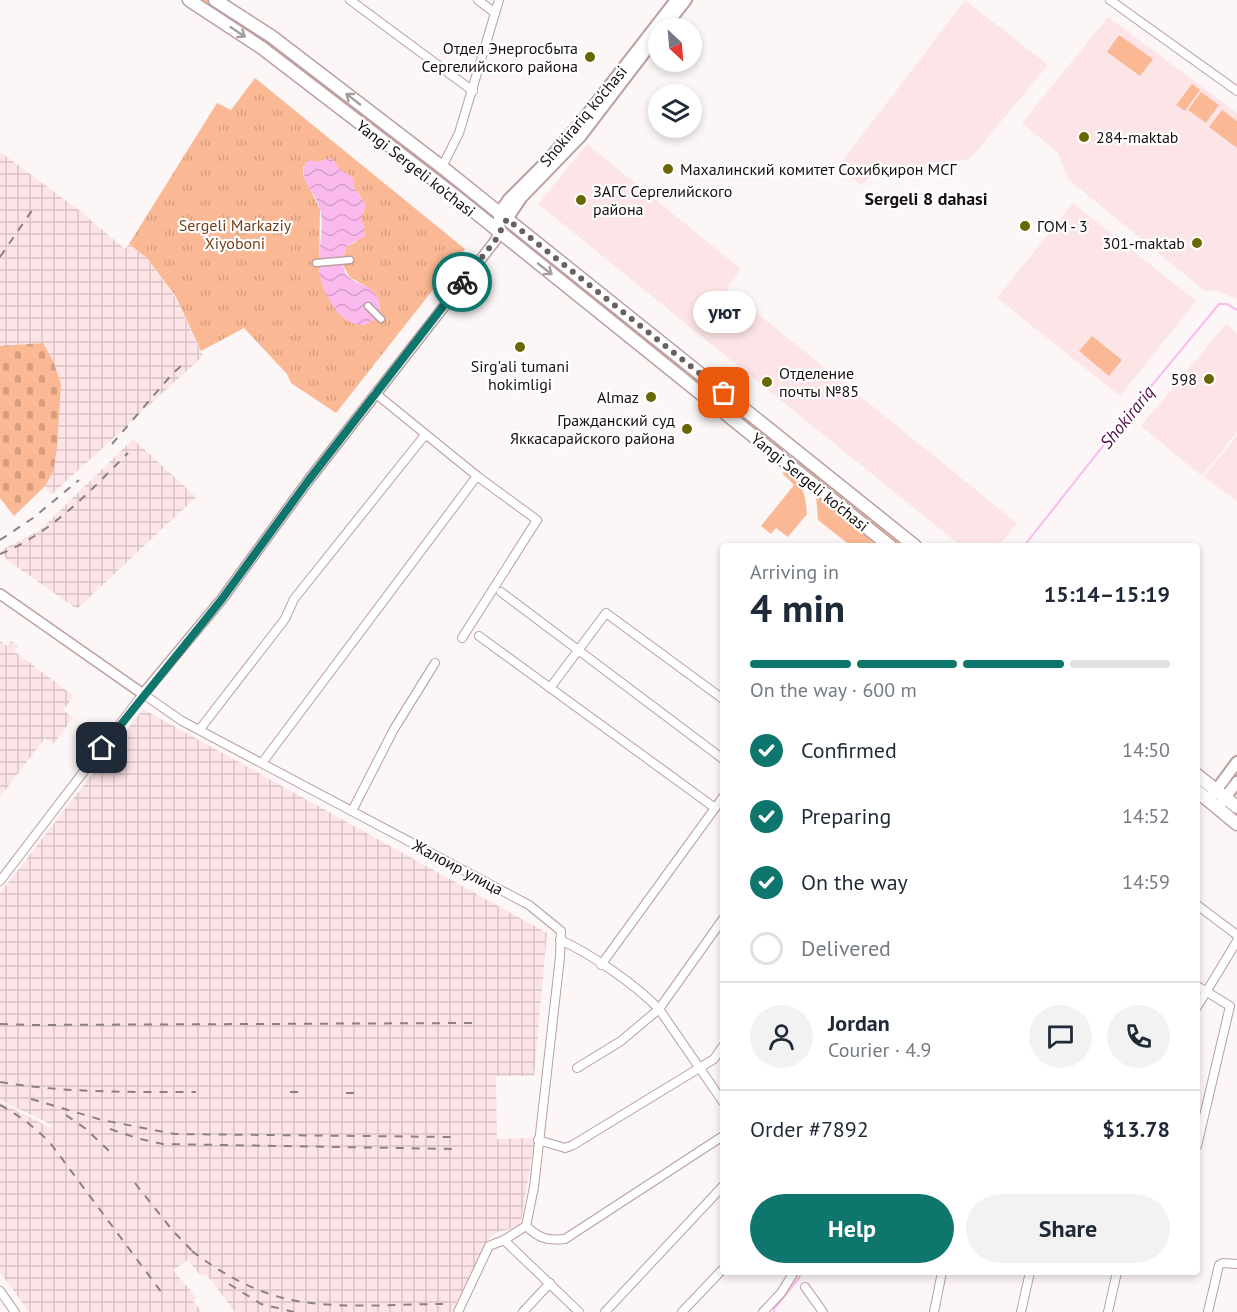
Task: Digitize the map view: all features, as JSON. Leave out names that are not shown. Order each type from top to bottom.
[{"type":"main road","name":"Yangi Sergeli ko'chasi","points":[[189,0],[262,48],[455,196],[886,543]]},
{"type":"main road","name":"Yangi Sergeli ko'chasi","points":[[215,0],[271,36],[442,167],[911,543]]},
{"type":"main road","name":"Shokirariq ko'chasi","points":[[503,216],[515,192],[579,125],[676,0]]},
{"type":"main road","points":[[671,18],[686,0]]},
{"type":"main road","name":"Shokirariq ko'chasi","points":[[503,216],[580,137],[648,48]]},
{"type":"main road","points":[[499,233],[503,216]]},
{"type":"main road","points":[[681,378],[691,366]]},
{"type":"main road","points":[[786,463],[796,451]]},
{"type":"main road","points":[[1217,799],[1237,762]]},
{"type":"main road","points":[[1200,779],[1237,824]]},
{"type":"main road","points":[[1217,799],[1237,782]]},
{"type":"main road","points":[[1200,792],[1237,807]]},
{"type":"street","points":[[350,0],[473,90]]},
{"type":"street","points":[[478,0],[495,13]]},
{"type":"street","points":[[442,167],[459,133],[499,0]]},
{"type":"street","points":[[1110,0],[1237,91]]},
{"type":"street","points":[[0,881],[143,694],[222,599],[308,481],[499,233]]},
{"type":"street","points":[[316,263],[350,260]]},
{"type":"street","points":[[368,306],[381,319]]},
{"type":"street","points":[[375,393],[477,476],[537,520],[462,638]]},
{"type":"street","points":[[200,729],[285,619],[294,599],[425,435]]},
{"type":"street","points":[[262,764],[477,476]]},
{"type":"street","points":[[501,592],[720,757]]},
{"type":"street","name":"Жалоир улица","points":[[0,594],[182,721],[529,905],[561,931],[560,940]]},
{"type":"street","points":[[550,688],[606,613],[720,697]]},
{"type":"street","points":[[479,636],[715,808]]},
{"type":"street","points":[[352,811],[394,729],[435,663]]},
{"type":"street","points":[[601,965],[720,801]]},
{"type":"street","points":[[1200,907],[1237,935]]},
{"type":"street","points":[[577,1068],[621,1041],[659,1009],[720,923]]},
{"type":"street","points":[[458,1312],[489,1246],[504,1240],[526,1226],[534,1187],[560,940],[579,948],[648,997],[659,1009],[720,1097]]},
{"type":"street","points":[[1200,1002],[1237,941]]},
{"type":"street","points":[[1200,988],[1230,1006],[1200,1133]]},
{"type":"street","points":[[538,1140],[565,1148],[573,1145],[714,1059],[720,1050]]},
{"type":"street","points":[[526,1226],[540,1239],[551,1241],[565,1239],[720,1138]]},
{"type":"street","points":[[605,1312],[720,1189]]},
{"type":"street","points":[[504,1240],[579,1312]]},
{"type":"street","points":[[1208,1312],[1220,1263],[1237,1264]]},
{"type":"street","points":[[682,1312],[720,1272]]},
{"type":"street","points":[[765,1311],[781,1293],[792,1275]]},
{"type":"street","points":[[934,1312],[941,1275]]},
{"type":"street","points":[[1021,1312],[1029,1275]]},
{"type":"street","points":[[1108,1312],[1116,1275]]},
{"type":"street","points":[[523,1312],[550,1283]]},
{"type":"street","points":[[805,1287],[823,1312]]},
{"type":"street","points":[[0,1291],[15,1312]]},
{"type":"shaded area","points":[[965,0],[1048,65],[970,159],[879,169],[861,185],[838,167]]},
{"type":"shaded area","points":[[1108,17],[1237,113],[1237,299],[1216,290],[1206,292],[1068,179],[1058,153],[1022,123]]},
{"type":"shaded area","points":[[587,144],[741,269],[726,288],[1017,523],[1000,543],[957,543],[538,204]]},
{"type":"shaded area","points":[[0,152],[80,211],[125,249],[129,244],[147,258],[181,306],[203,356],[51,495],[45,486],[53,472],[43,343],[0,346]]},
{"type":"shaded area","points":[[1073,203],[1196,301],[1120,396],[997,298]]},
{"type":"shaded area","name":"598","points":[[1226,324],[1237,333],[1237,432],[1202,476],[1141,426]]},
{"type":"shaded area","points":[[1237,435],[1237,501],[1204,477]]},
{"type":"shaded area","points":[[133,439],[196,497],[77,609],[7,560],[1,550],[40,530]]},
{"type":"shaded area","points":[[0,641],[7,646],[11,641],[18,646],[14,651],[74,696],[63,710],[73,718],[53,744],[45,738],[0,797]]},
{"type":"shaded area","points":[[143,709],[547,933],[534,1076],[496,1076],[497,1139],[535,1138],[520,1227],[497,1232],[486,1242],[452,1312],[235,1312],[206,1274],[201,1276],[188,1260],[173,1270],[196,1297],[193,1301],[202,1312],[29,1312],[0,1272],[0,1102],[51,1128],[54,1126],[0,1100],[0,893]]},
{"type":"green space","points":[[200,0],[207,0],[272,43],[365,112],[488,212],[486,215],[301,69]]},
{"type":"green space","points":[[1119,35],[1153,59],[1140,76],[1107,52]]},
{"type":"green space","name":"Sergeli Markaziy Xiyoboni","points":[[255,78],[465,249],[336,413],[291,383],[287,374],[244,328],[201,351],[176,297],[147,258],[129,244],[217,103],[231,110]],"holes":[[[331,158],[361,197],[364,211],[360,218],[364,225],[356,242],[346,247],[342,263],[350,278],[366,287],[378,299],[379,313],[364,325],[319,272],[320,209],[303,175],[303,167]]]},
{"type":"green space","points":[[1192,84],[1200,90],[1185,111],[1176,105]]},
{"type":"green space","points":[[1201,92],[1219,105],[1206,123],[1188,110]]},
{"type":"green space","points":[[1222,110],[1237,121],[1237,148],[1209,127]]},
{"type":"green space","points":[[520,239],[685,370],[682,373],[518,242]]},
{"type":"green space","points":[[1092,336],[1122,360],[1109,376],[1079,351]]},
{"type":"green space","points":[[43,343],[53,361],[61,384],[57,448],[53,472],[45,486],[14,516],[0,498],[0,346]]},
{"type":"green space","points":[[699,381],[783,449],[781,452],[696,384]]},
{"type":"green space","points":[[798,461],[900,543],[894,543],[795,464]]},
{"type":"green space","points":[[786,472],[797,481],[802,490],[807,514],[788,537],[776,528],[771,534],[761,526],[794,485],[782,473]]},
{"type":"green space","points":[[816,495],[875,543],[847,543],[818,520]]},
{"type":"water","points":[[331,158],[342,172],[354,179],[353,186],[366,205],[361,218],[365,236],[346,247],[343,261],[344,271],[349,278],[373,291],[379,302],[380,309],[375,319],[363,325],[354,324],[338,313],[327,296],[320,277],[322,231],[320,209],[303,173],[308,160],[318,162]]},
{"type":"waterway","name":"Shokirariq","points":[[1026,543],[1219,304],[1227,304],[1237,310]]},
{"type":"waterway","name":"Shokirariq","points":[[774,1312],[800,1275]]},
{"type":"railway","points":[[0,257],[35,206]]},
{"type":"railway","points":[[112,444],[173,373],[187,361]]},
{"type":"railway","points":[[0,554],[19,545],[53,523],[84,497],[128,453]]},
{"type":"railway","points":[[0,540],[33,518],[79,480]]},
{"type":"railway","points":[[0,1024],[475,1023]]},
{"type":"railway","points":[[0,1082],[73,1090],[196,1092]]},
{"type":"railway","points":[[290,1092],[301,1092]]},
{"type":"railway","points":[[346,1093],[358,1093]]},
{"type":"railway","points":[[31,1099],[102,1120],[175,1134],[453,1137]]},
{"type":"railway","points":[[0,1105],[14,1113],[51,1144],[165,1297]]},
{"type":"railway","points":[[66,1115],[86,1129],[109,1151]]},
{"type":"railway","points":[[110,1129],[163,1144],[456,1149]]},
{"type":"railway","points":[[135,1183],[173,1231],[197,1256]]},
{"type":"railway","points":[[192,1251],[235,1279],[284,1298],[328,1305],[352,1306],[443,1304]]},
{"type":"railway","points":[[229,1284],[261,1304],[294,1312]]},
{"type":"way so far","points":[[462,282],[495,241],[507,219],[724,393]]},
{"type":"place","name":"Отдел Энергосбыта Сергелийского района","points":[[590,57]]},
{"type":"place","name":"284-maktab","points":[[1084,137]]},
{"type":"place","name":"Махалинский комитет Сохибқирон МСГ","points":[[668,169]]},
{"type":"place","name":"ЗАГС Сергелийского района","points":[[581,200]]},
{"type":"place","name":"ГОМ - 3","points":[[1025,226]]},
{"type":"place","name":"301-maktab","points":[[1197,243]]},
{"type":"place","name":"Sirg'ali tumani hokimligi","points":[[520,347]]},
{"type":"place","name":"598","points":[[1209,379]]},
{"type":"place","name":"Отделение почты №85","points":[[767,382]]},
{"type":"place","name":"уют","points":[[724,393]]},
{"type":"place","name":"Almaz","points":[[651,397]]},
{"type":"place","name":"Гражданский суд Яккасарайского района","points":[[687,429]]},
{"type":"district","name":"Sergeli 8 dahasi","points":[[926,198]]},
{"type":"route","points":[[102,748],[143,694],[222,599],[308,481],[462,282]]}]
